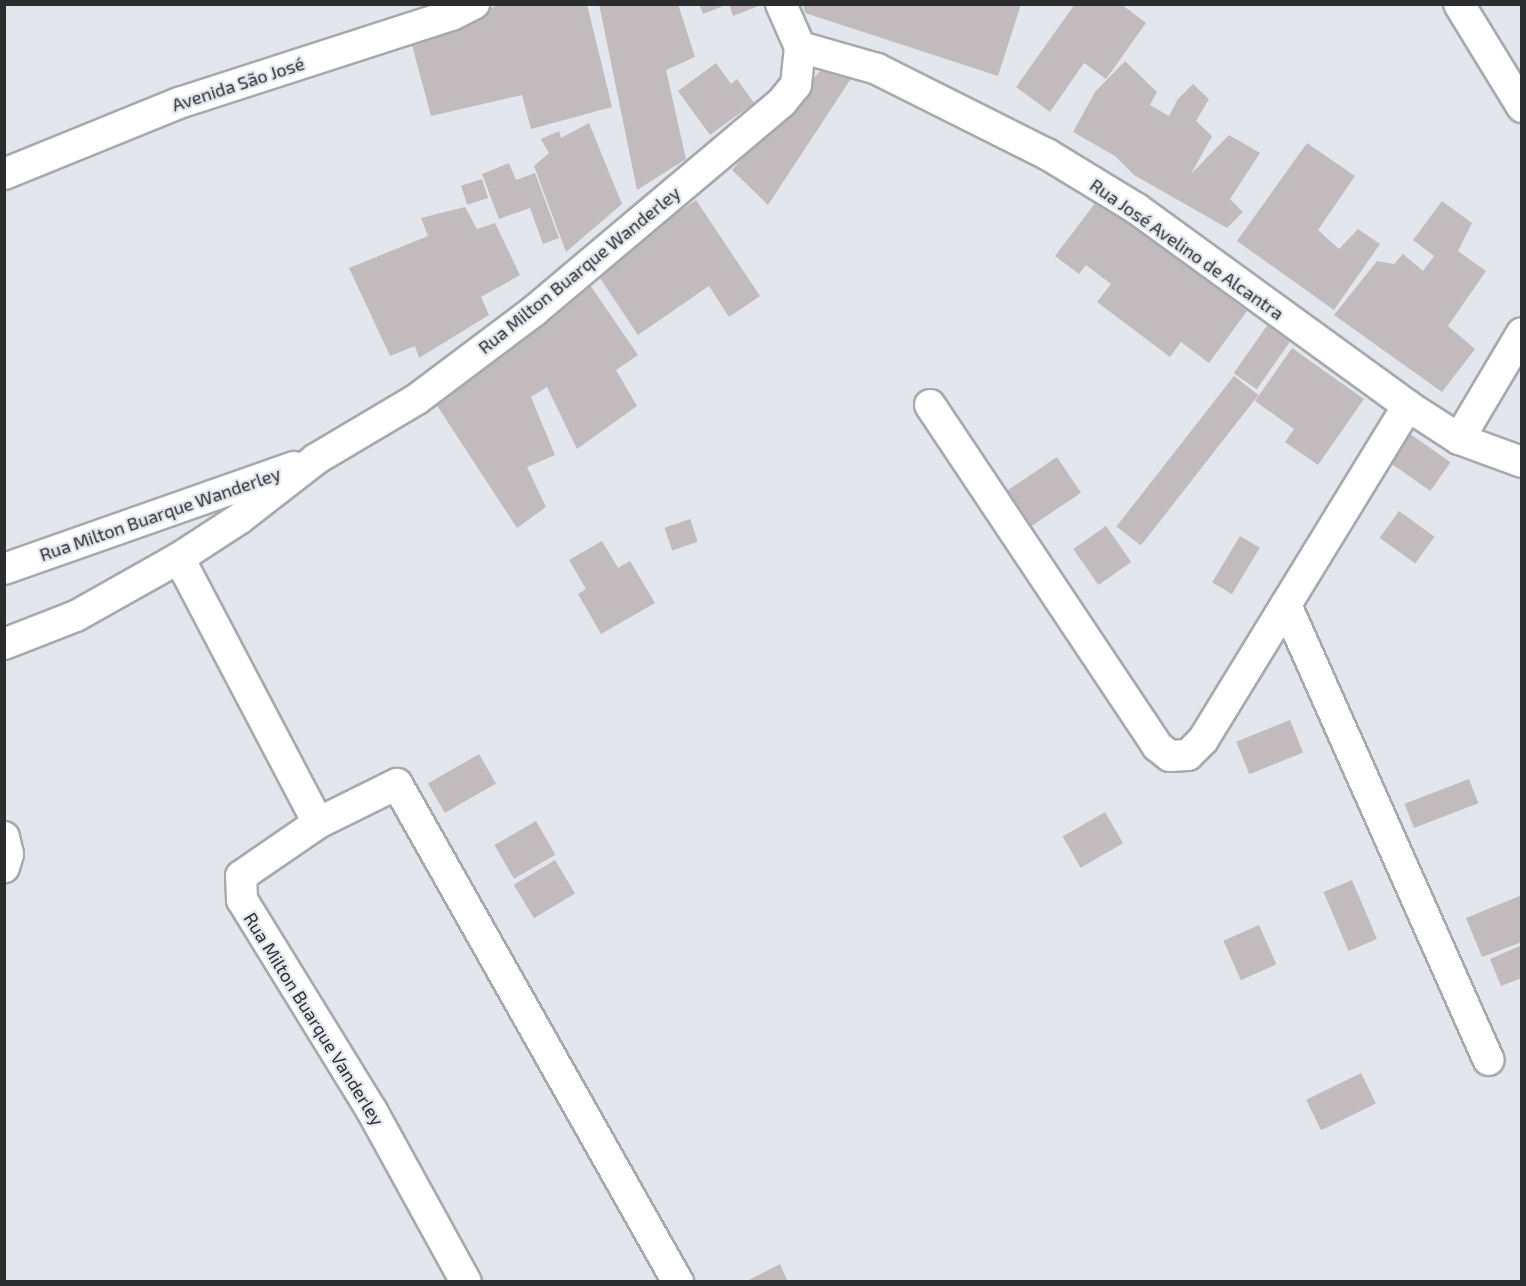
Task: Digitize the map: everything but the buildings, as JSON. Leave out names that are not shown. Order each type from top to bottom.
[{"type":"street","points":[[781,4],[800,46]]},
{"type":"street","points":[[1459,4],[1521,107]]},
{"type":"street","name":"Avenida São José","points":[[4,174],[179,103],[464,7]]},
{"type":"street","name":"Rua José Avelino de Alcantra","points":[[800,46],[877,69],[1047,154],[1137,209],[1408,406],[1459,438],[1521,462]]},
{"type":"street","name":"Rua Milton Buarque Wanderley","points":[[4,644],[76,616],[179,558],[239,519],[316,459],[417,399],[534,311],[782,102],[796,85],[800,46]]},
{"type":"street","points":[[1459,438],[1521,333]]},
{"type":"street","points":[[930,405],[1157,746],[1170,756],[1188,755],[1203,740],[1408,406]]},
{"type":"street","name":"Rua Milton Buarque Wanderley","points":[[4,569],[316,459]]},
{"type":"street","points":[[179,558],[318,823],[397,784],[678,1281]]},
{"type":"street","points":[[1286,605],[1489,1060]]},
{"type":"street","name":"Rua Milton Buarque Vanderley","points":[[318,823],[241,876],[242,900],[372,1111],[466,1281]]},
{"type":"street","points":[[4,837],[8,854],[4,867]]}]
